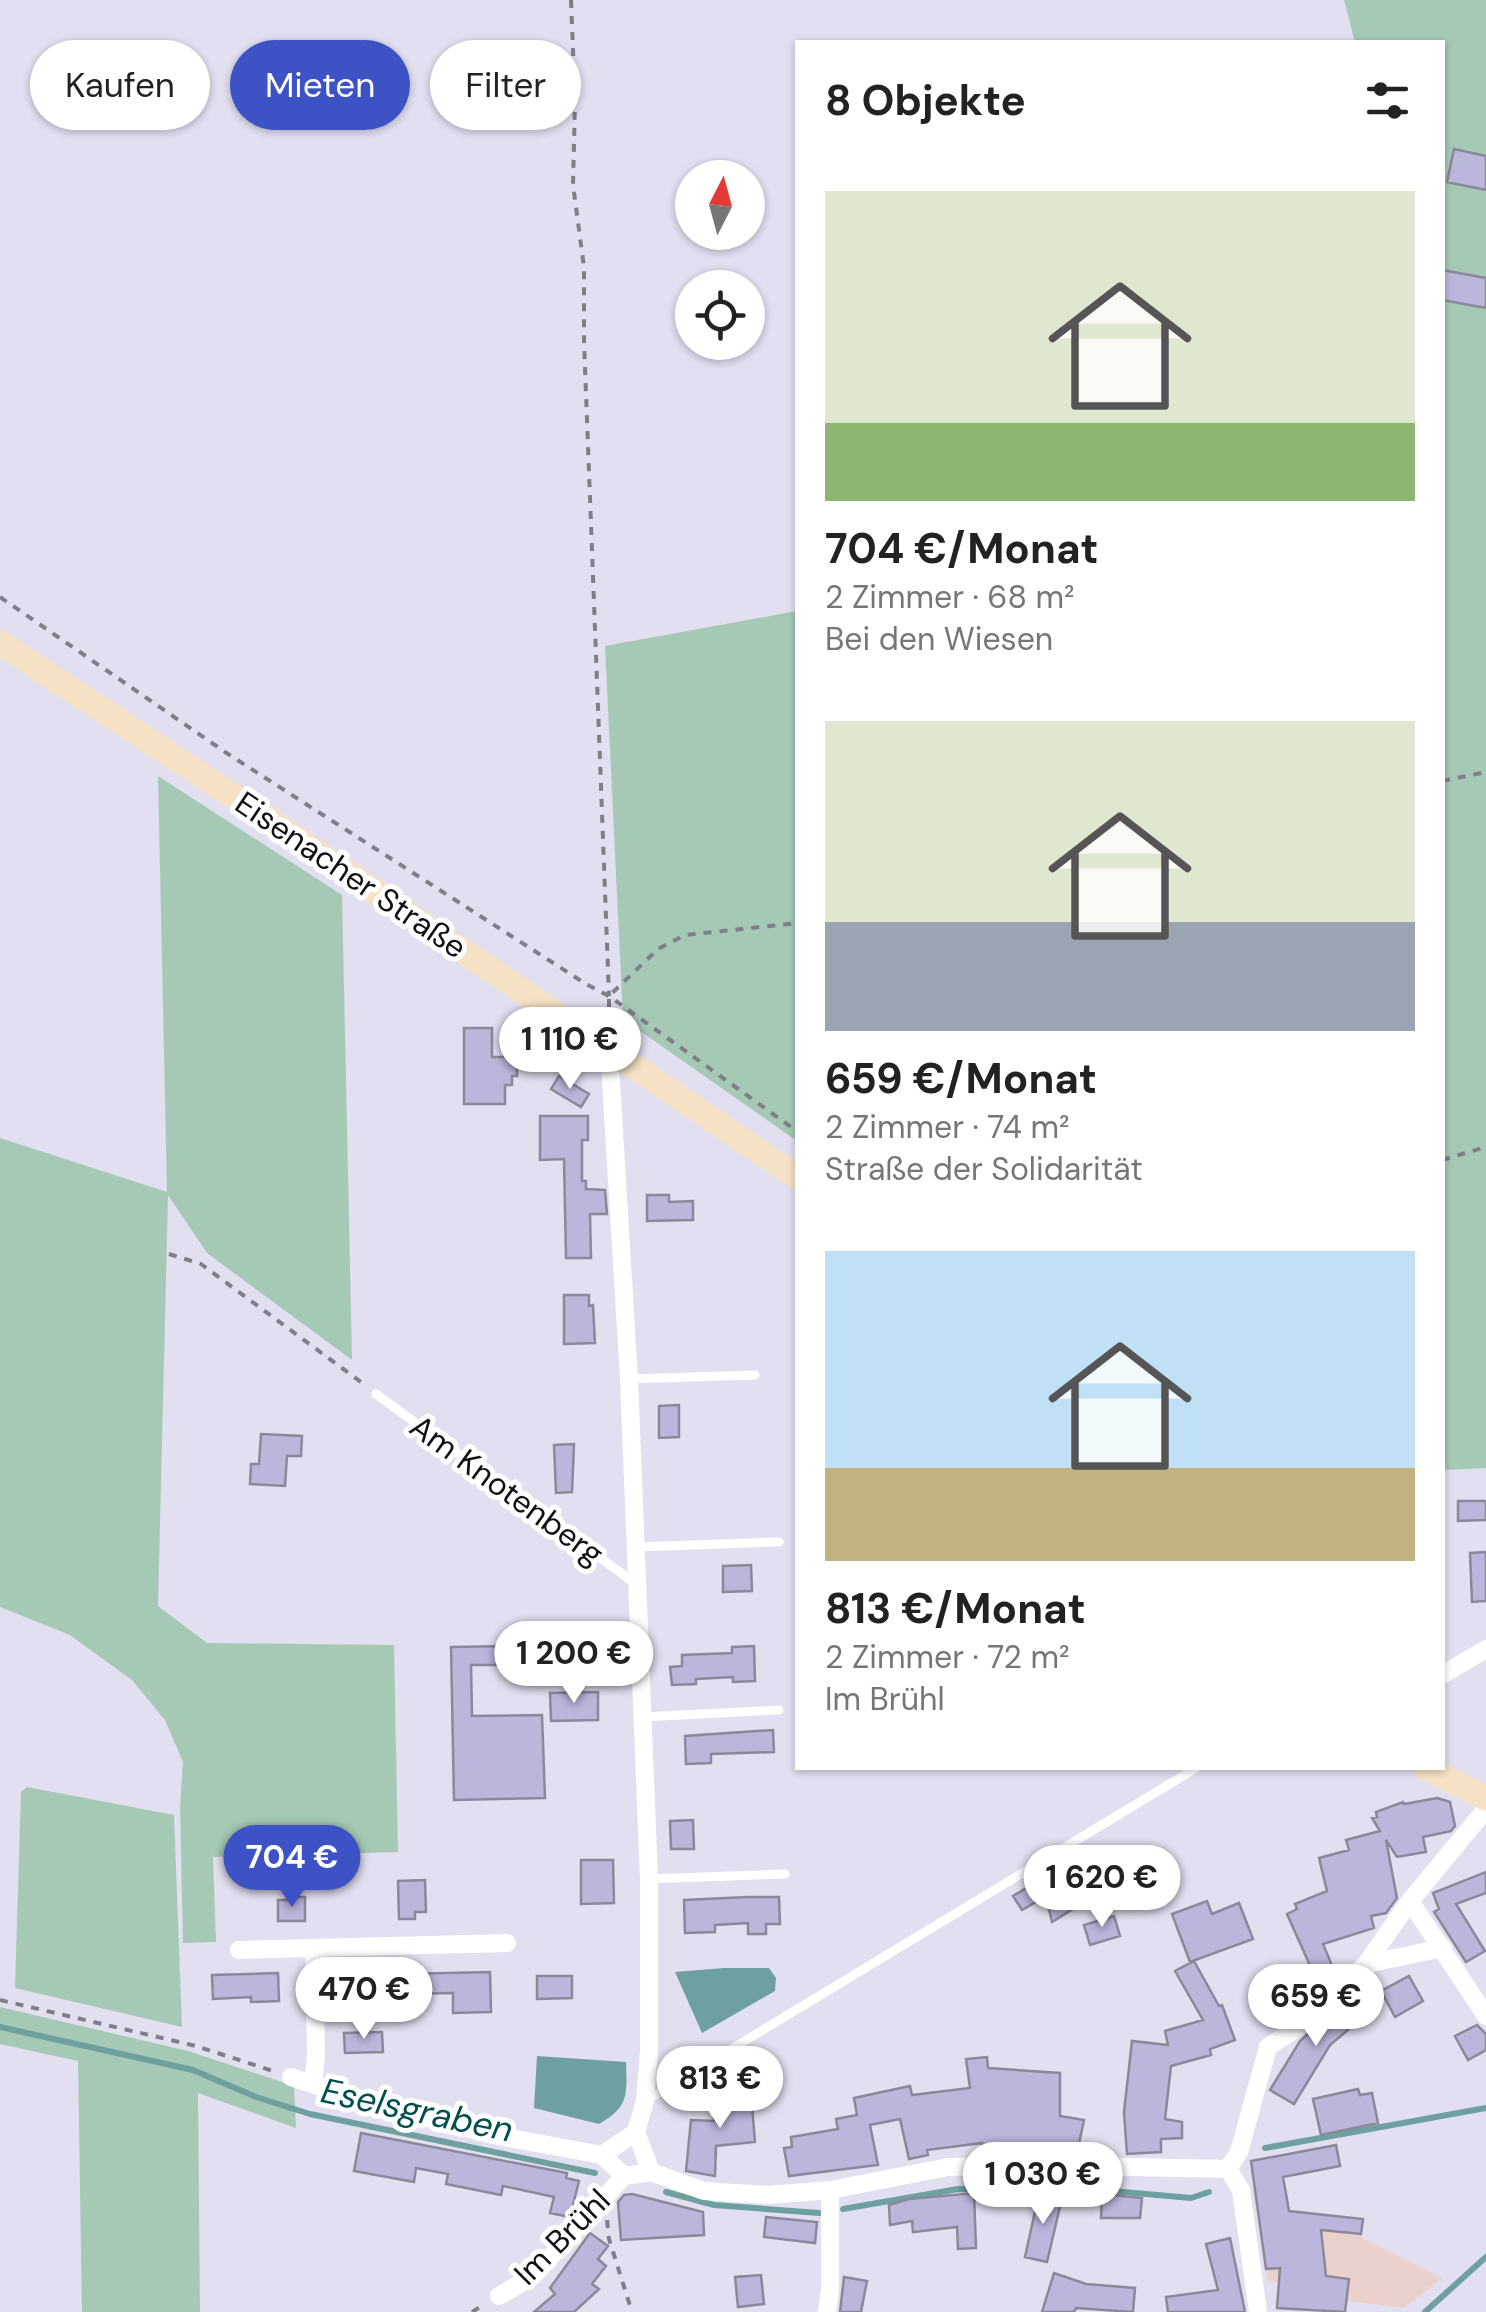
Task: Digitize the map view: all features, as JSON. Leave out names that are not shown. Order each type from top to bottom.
[{"type":"main road","name":"Eisenacher Straße","points":[[0,643],[795,1176]]},
{"type":"main road","points":[[1430,1770],[1486,1798]]},
{"type":"street","name":"Am Knotenberg","points":[[609,1048],[644,1716],[649,2052],[644,2102],[636,2132]]},
{"type":"street","points":[[1445,1673],[1486,1650]]},
{"type":"street","points":[[1258,2312],[1241,2190],[1228,2169],[1239,2152],[1268,2047],[1304,2024],[1366,1964],[1410,1901],[1486,1809]]},
{"type":"street","points":[[1410,1901],[1486,2016]]},
{"type":"street","points":[[239,1950],[507,1943]]},
{"type":"street","points":[[1366,1964],[1443,1948]]},
{"type":"street","points":[[313,2084],[314,1950]]},
{"type":"street","name":"Im Brühl","points":[[291,2077],[494,2135],[602,2155],[624,2176]]},
{"type":"street","points":[[636,2132],[651,2172]]},
{"type":"street","name":"Im Brühl","points":[[602,2155],[636,2132]]},
{"type":"street","name":"Im Brühl","points":[[498,2296],[532,2276],[624,2176],[651,2172],[704,2190],[768,2195],[830,2190],[948,2167],[1228,2169]]},
{"type":"street","points":[[827,2312],[830,2190]]},
{"type":"lane","points":[[629,1379],[755,1374]]},
{"type":"lane","name":"Am Knotenberg","points":[[376,1394],[638,1586]]},
{"type":"lane","name":"Am Knotenberg","points":[[634,1547],[779,1542]]},
{"type":"lane","points":[[644,1716],[780,1710]]},
{"type":"lane","points":[[644,2102],[1193,1770]]},
{"type":"lane","points":[[648,1880],[785,1874]]},
{"type":"path","points":[[571,0],[573,185],[584,267],[609,1048]]},
{"type":"path","points":[[0,597],[242,763],[610,996],[795,1130]]},
{"type":"path","points":[[1445,780],[1486,772]]},
{"type":"path","points":[[610,996],[658,948],[686,935],[795,923]]},
{"type":"path","points":[[1445,1159],[1486,1147]]},
{"type":"path","points":[[169,1254],[201,1264],[376,1394]]},
{"type":"path","points":[[0,2000],[196,2046],[291,2077]]},
{"type":"path","points":[[605,2196],[609,2239],[632,2312]]},
{"type":"shaded area","points":[[1344,0],[1486,0],[1486,1468],[1445,1470],[1445,40],[1354,40]]},
{"type":"shaded area","points":[[795,612],[795,1140],[623,1019],[605,646]]},
{"type":"shaded area","points":[[158,776],[342,895],[352,1360],[207,1253],[168,1195],[158,1606],[207,1643],[394,1645],[398,1852],[213,1857],[216,1942],[183,1943],[183,1762],[165,1720],[132,1680],[70,1635],[0,1607],[0,1138],[167,1192]]},
{"type":"shaded area","points":[[27,1787],[174,1815],[182,2027],[15,1988],[21,1792]]},
{"type":"shaded area","points":[[769,1968],[776,1978],[775,1991],[702,2033],[675,1972]]},
{"type":"shaded area","points":[[0,2007],[188,2051],[294,2086],[296,2128],[198,2093],[200,2312],[82,2312],[78,2061],[0,2044]]},
{"type":"shaded area","points":[[537,2056],[626,2062],[626,2092],[621,2106],[599,2124],[534,2108]]},
{"type":"shaded area","points":[[1295,2227],[1361,2234],[1362,2238],[1442,2278],[1404,2308],[1318,2297],[1318,2286],[1267,2281],[1262,2231]]},
{"type":"building","points":[[1454,149],[1486,156],[1486,190],[1447,182]]},
{"type":"building","points":[[1445,271],[1486,278],[1486,308],[1445,301]]},
{"type":"building","points":[[464,1028],[492,1028],[492,1057],[517,1057],[517,1076],[512,1076],[512,1085],[505,1085],[505,1104],[464,1104]]},
{"type":"building","points":[[559,1076],[589,1094],[581,1107],[551,1089]]},
{"type":"building","points":[[540,1116],[588,1116],[588,1140],[582,1140],[582,1181],[586,1181],[586,1189],[605,1190],[607,1214],[590,1214],[591,1258],[566,1258],[564,1159],[540,1160]]},
{"type":"building","points":[[647,1195],[669,1195],[669,1202],[693,1201],[693,1220],[647,1221]]},
{"type":"building","points":[[564,1295],[589,1295],[595,1343],[564,1344]]},
{"type":"building","points":[[679,1405],[679,1437],[659,1438],[659,1406]]},
{"type":"building","points":[[261,1434],[302,1436],[301,1456],[287,1456],[285,1486],[250,1484],[251,1464],[259,1464]]},
{"type":"building","points":[[574,1444],[572,1492],[556,1493],[554,1445]]},
{"type":"building","points":[[1458,1501],[1486,1501],[1486,1520],[1458,1521]]},
{"type":"building","points":[[1486,1552],[1486,1601],[1472,1602],[1470,1553]]},
{"type":"building","points":[[751,1565],[752,1591],[723,1592],[723,1566]]},
{"type":"building","points":[[566,1645],[566,1649],[518,1665],[471,1665],[472,1716],[542,1715],[545,1798],[454,1800],[451,1647]]},
{"type":"building","points":[[754,1646],[755,1681],[733,1682],[733,1677],[672,1685],[670,1667],[682,1666],[682,1655],[732,1653],[732,1647]]},
{"type":"building","points":[[598,1692],[598,1720],[551,1721],[550,1693]]},
{"type":"building","points":[[773,1730],[774,1752],[711,1754],[711,1763],[686,1764],[685,1736]]},
{"type":"building","points":[[1437,1798],[1450,1802],[1455,1826],[1451,1831],[1423,1837],[1426,1852],[1397,1857],[1386,1840],[1397,1898],[1386,1913],[1371,1916],[1374,1928],[1323,1944],[1336,1975],[1321,1990],[1287,1914],[1297,1909],[1295,1904],[1327,1891],[1319,1858],[1349,1850],[1346,1840],[1380,1831],[1372,1818],[1377,1817],[1376,1812],[1403,1802]]},
{"type":"building","points":[[693,1820],[694,1849],[671,1849],[670,1821]]},
{"type":"building","points":[[1079,1857],[1100,1892],[1052,1922],[1046,1896],[1022,1910],[1013,1896]]},
{"type":"building","points":[[581,1860],[613,1860],[614,1903],[581,1904]]},
{"type":"building","points":[[1486,1872],[1486,1893],[1456,1904],[1485,1951],[1466,1962],[1434,1912],[1439,1909],[1433,1893]]},
{"type":"building","points":[[425,1880],[426,1912],[415,1912],[415,1919],[399,1919],[398,1881]]},
{"type":"building","points":[[305,1897],[305,1921],[278,1921],[278,1900]]},
{"type":"building","points":[[779,1897],[780,1924],[766,1924],[766,1934],[748,1934],[748,1923],[715,1925],[715,1932],[685,1933],[684,1900]]},
{"type":"building","points":[[1207,1901],[1212,1914],[1239,1903],[1253,1939],[1190,1962],[1172,1914]]},
{"type":"building","points":[[1114,1916],[1120,1936],[1090,1945],[1084,1925]]},
{"type":"building","points":[[1194,1961],[1219,2006],[1222,2005],[1235,2040],[1210,2049],[1211,2055],[1171,2066],[1165,2119],[1182,2122],[1182,2138],[1161,2139],[1161,2152],[1127,2154],[1124,2112],[1132,2041],[1168,2045],[1165,2031],[1203,2020],[1175,1971]]},
{"type":"building","points":[[490,1972],[491,2012],[453,2013],[453,1993],[403,1994],[403,1974]]},
{"type":"building","points":[[278,1973],[279,2001],[251,2002],[251,1997],[213,1999],[212,1975]]},
{"type":"building","points":[[537,1976],[572,1976],[572,1998],[537,1999]]},
{"type":"building","points":[[1409,1976],[1423,2001],[1395,2017],[1381,1991]]},
{"type":"building","points":[[1352,1995],[1368,2013],[1330,2045],[1294,2104],[1270,2090],[1300,2041]]},
{"type":"building","points":[[1477,2025],[1486,2034],[1486,2050],[1468,2060],[1455,2036]]},
{"type":"building","points":[[382,2032],[383,2052],[345,2053],[344,2033]]},
{"type":"building","points":[[987,2057],[988,2068],[1060,2073],[1060,2116],[1084,2120],[1077,2153],[982,2151],[982,2143],[927,2150],[928,2155],[909,2159],[900,2119],[870,2125],[878,2165],[789,2176],[784,2148],[792,2147],[791,2137],[838,2129],[836,2119],[857,2115],[854,2098],[910,2086],[912,2095],[970,2088],[966,2059]]},
{"type":"building","points":[[1358,2089],[1360,2095],[1372,2093],[1378,2123],[1321,2135],[1313,2099]]},
{"type":"building","points":[[751,2093],[755,2142],[716,2146],[715,2176],[686,2171],[691,2120],[714,2121],[712,2096]]},
{"type":"building","points":[[361,2133],[567,2173],[566,2178],[579,2181],[570,2217],[550,2213],[554,2197],[503,2186],[501,2195],[446,2184],[448,2174],[416,2168],[414,2182],[354,2171]]},
{"type":"building","points":[[1336,2145],[1340,2166],[1283,2177],[1289,2211],[1363,2219],[1361,2234],[1321,2230],[1326,2276],[1349,2279],[1345,2312],[1277,2308],[1280,2268],[1266,2269],[1251,2161]]},
{"type":"building","points":[[974,2193],[976,2248],[958,2249],[957,2227],[913,2232],[912,2221],[890,2225],[889,2205],[909,2199]]},
{"type":"building","points":[[1039,2193],[1062,2198],[1047,2262],[1025,2257]]},
{"type":"building","points":[[1102,2194],[1142,2198],[1140,2218],[1101,2218]]},
{"type":"building","points":[[624,2195],[703,2212],[704,2235],[621,2240],[618,2202]]},
{"type":"building","points":[[766,2217],[817,2222],[815,2243],[764,2237]]},
{"type":"building","points":[[590,2233],[608,2246],[598,2259],[606,2266],[592,2284],[599,2289],[574,2312],[534,2312],[555,2294],[550,2288]]},
{"type":"building","points":[[1230,2238],[1245,2312],[1168,2312],[1166,2297],[1218,2290],[1206,2244]]},
{"type":"building","points":[[1054,2273],[1086,2284],[1135,2288],[1133,2312],[1076,2308],[1074,2312],[1042,2312]]},
{"type":"building","points":[[761,2275],[764,2304],[738,2307],[735,2277]]},
{"type":"building","points":[[844,2277],[867,2281],[861,2312],[840,2312]]},
{"type":"waterway","name":"Eselsgraben","points":[[0,2027],[193,2070],[256,2097],[310,2114],[595,2173]]},
{"type":"waterway","name":"Eselsgraben","points":[[1265,2148],[1486,2108]]},
{"type":"waterway","name":"Eselsgraben","points":[[843,2209],[958,2189],[1112,2191],[1191,2198],[1209,2192]]},
{"type":"waterway","name":"Eselsgraben","points":[[666,2192],[714,2205],[819,2213]]},
{"type":"waterway","points":[[1425,2312],[1486,2257]]}]
